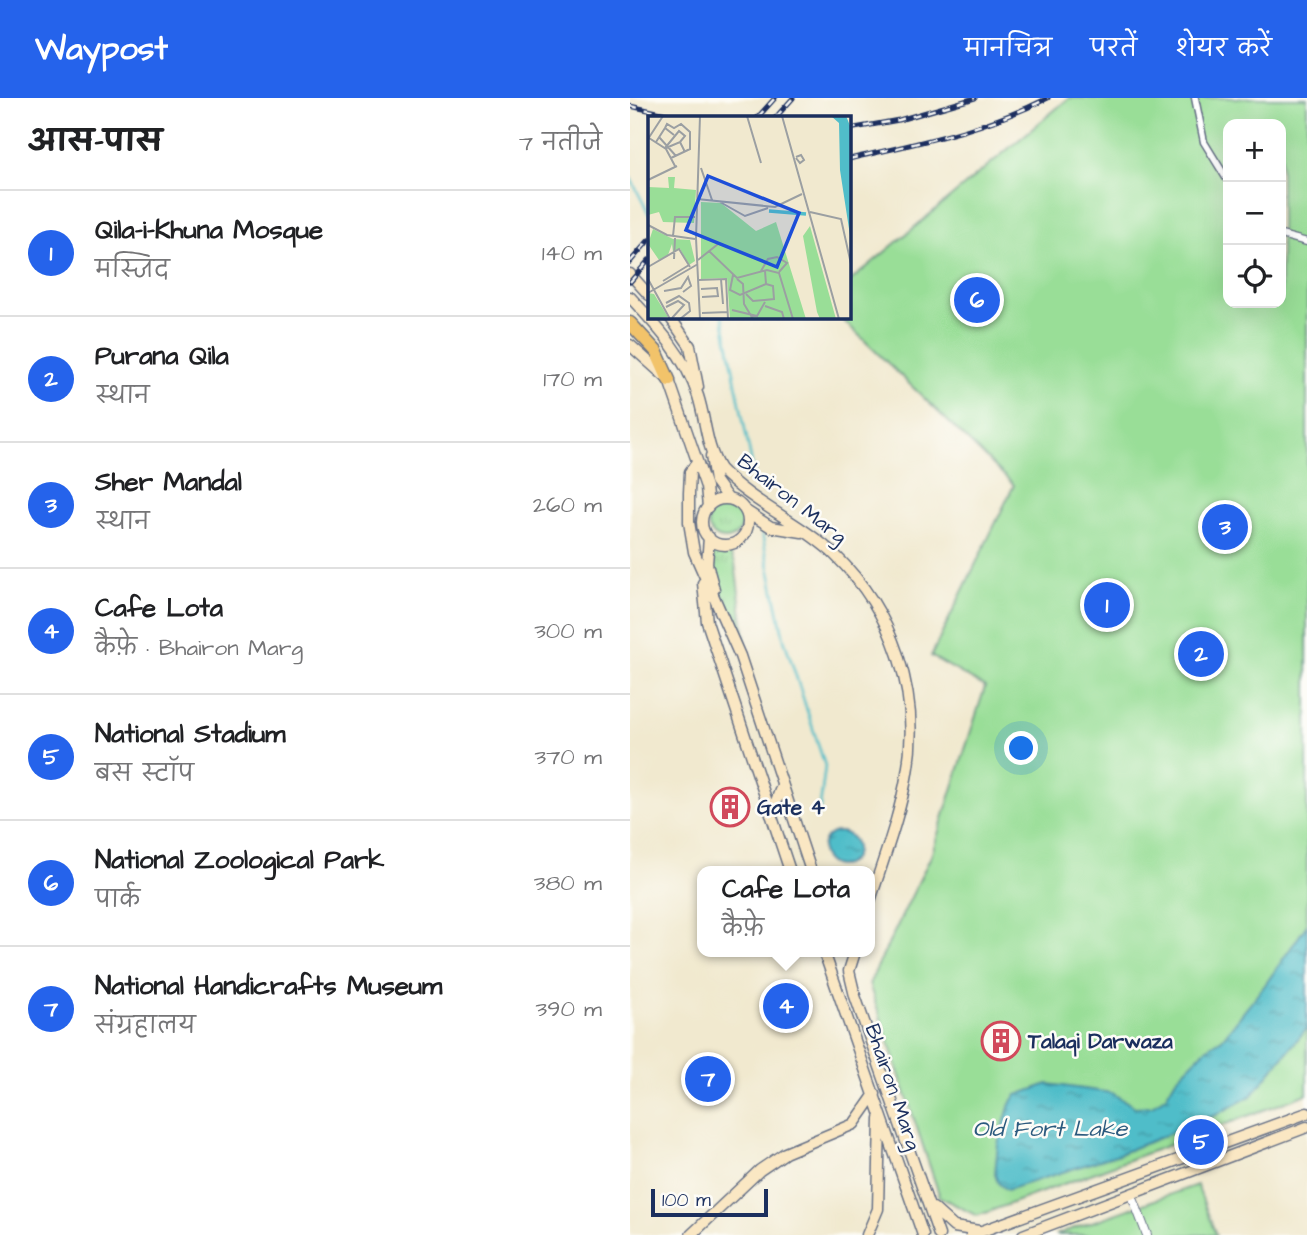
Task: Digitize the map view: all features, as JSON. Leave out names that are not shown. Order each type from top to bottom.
[{"type":"main road","points":[[630,274],[648,294]]},
{"type":"main road","name":"Bhairon Marg","points":[[630,297],[677,353],[698,394],[710,450],[720,469],[735,483],[808,533],[846,567],[877,607],[898,653],[907,687],[911,730],[907,774],[875,884]]},
{"type":"main road","points":[[671,318],[693,354],[698,394]]},
{"type":"main road","points":[[630,323],[656,351],[684,417],[694,459],[706,487],[708,507],[703,524],[709,537],[708,564],[721,615]]},
{"type":"main road","points":[[630,345],[669,380]]},
{"type":"main road","points":[[788,866],[707,622],[703,576],[689,522],[690,472],[694,459],[710,450],[715,481],[729,499],[771,527],[808,533]]},
{"type":"main road","points":[[708,507],[715,501],[729,499]]},
{"type":"main road","points":[[709,537],[725,545],[739,540],[748,524],[744,509]]},
{"type":"main road","points":[[703,576],[740,656],[809,866]]},
{"type":"main road","points":[[771,815],[782,782]]},
{"type":"main road","name":"Bhairon Marg","points":[[826,957],[923,1235]]},
{"type":"main road","points":[[835,978],[839,966],[846,967],[849,971],[853,957]]},
{"type":"main road","name":"Bhairon Marg","points":[[849,971],[855,996],[939,1235]]},
{"type":"main road","points":[[691,1235],[760,1170],[785,1153],[854,1124],[875,1094]]},
{"type":"main road","points":[[867,1235],[878,1209],[880,1109]]},
{"type":"main road","points":[[928,1200],[954,1227],[976,1233],[1307,1114]]},
{"type":"main road","points":[[1023,1235],[1307,1127]]},
{"type":"street","points":[[1195,98],[1204,142],[1223,173]]},
{"type":"street","points":[[1286,236],[1307,242]]},
{"type":"street","points":[[1131,1193],[1147,1235]]},
{"type":"green space","points":[[1069,98],[1307,98],[1307,1094],[977,1216],[940,1197],[869,984],[931,856],[985,687],[931,656],[1014,485],[841,318],[850,318],[850,281]]},
{"type":"green space","points":[[725,505],[737,510],[742,522],[737,534],[725,539],[713,534],[708,522],[713,510]]},
{"type":"green space","points":[[713,547],[730,553],[735,563],[746,646],[719,586]]},
{"type":"green space","points":[[1197,1185],[1216,1235],[1055,1235]]},
{"type":"water","points":[[839,832],[851,837],[856,849],[851,861],[839,866],[827,861],[822,849],[827,837]]},
{"type":"water","name":"Old Fort Lake","points":[[1307,925],[1307,1028],[1251,1096],[1216,1115],[1119,1154],[1007,1190],[998,1183],[995,1174],[998,1144],[1010,1104],[1017,1095],[1048,1084],[1112,1093],[1135,1107],[1152,1106],[1166,1096],[1176,1079],[1206,1049],[1222,1039],[1265,985]]},
{"type":"waterway","points":[[630,177],[648,212]]},
{"type":"waterway","points":[[723,318],[754,475]]},
{"type":"waterway","points":[[761,529],[784,639],[825,766],[819,815]]},
{"type":"railway","points":[[759,116],[775,98]]},
{"type":"railway","points":[[777,116],[793,98]]},
{"type":"railway","points":[[850,129],[899,120],[975,98]]},
{"type":"railway","points":[[850,159],[975,127],[1048,98]]},
{"type":"railway","points":[[630,106],[675,116]]},
{"type":"railway","points":[[630,262],[648,241]]},
{"type":"railway","points":[[630,282],[648,261]]},
{"type":"place","name":"National Zoological Park","points":[[977,300]]},
{"type":"place","name":"Sher Mandal","points":[[1225,527]]},
{"type":"place","name":"Qila-i-Khuna Mosque","points":[[1107,605]]},
{"type":"place","name":"Purana Qila","points":[[1201,654]]},
{"type":"place","name":"Gate 4","points":[[730,807]]},
{"type":"place","name":"Cafe Lota","points":[[786,1006]]},
{"type":"place","name":"Talaqi Darwaza","points":[[1001,1041]]},
{"type":"place","name":"National Handicrafts Museum","points":[[708,1079]]},
{"type":"place","name":"National Stadium","points":[[1201,1142]]}]
